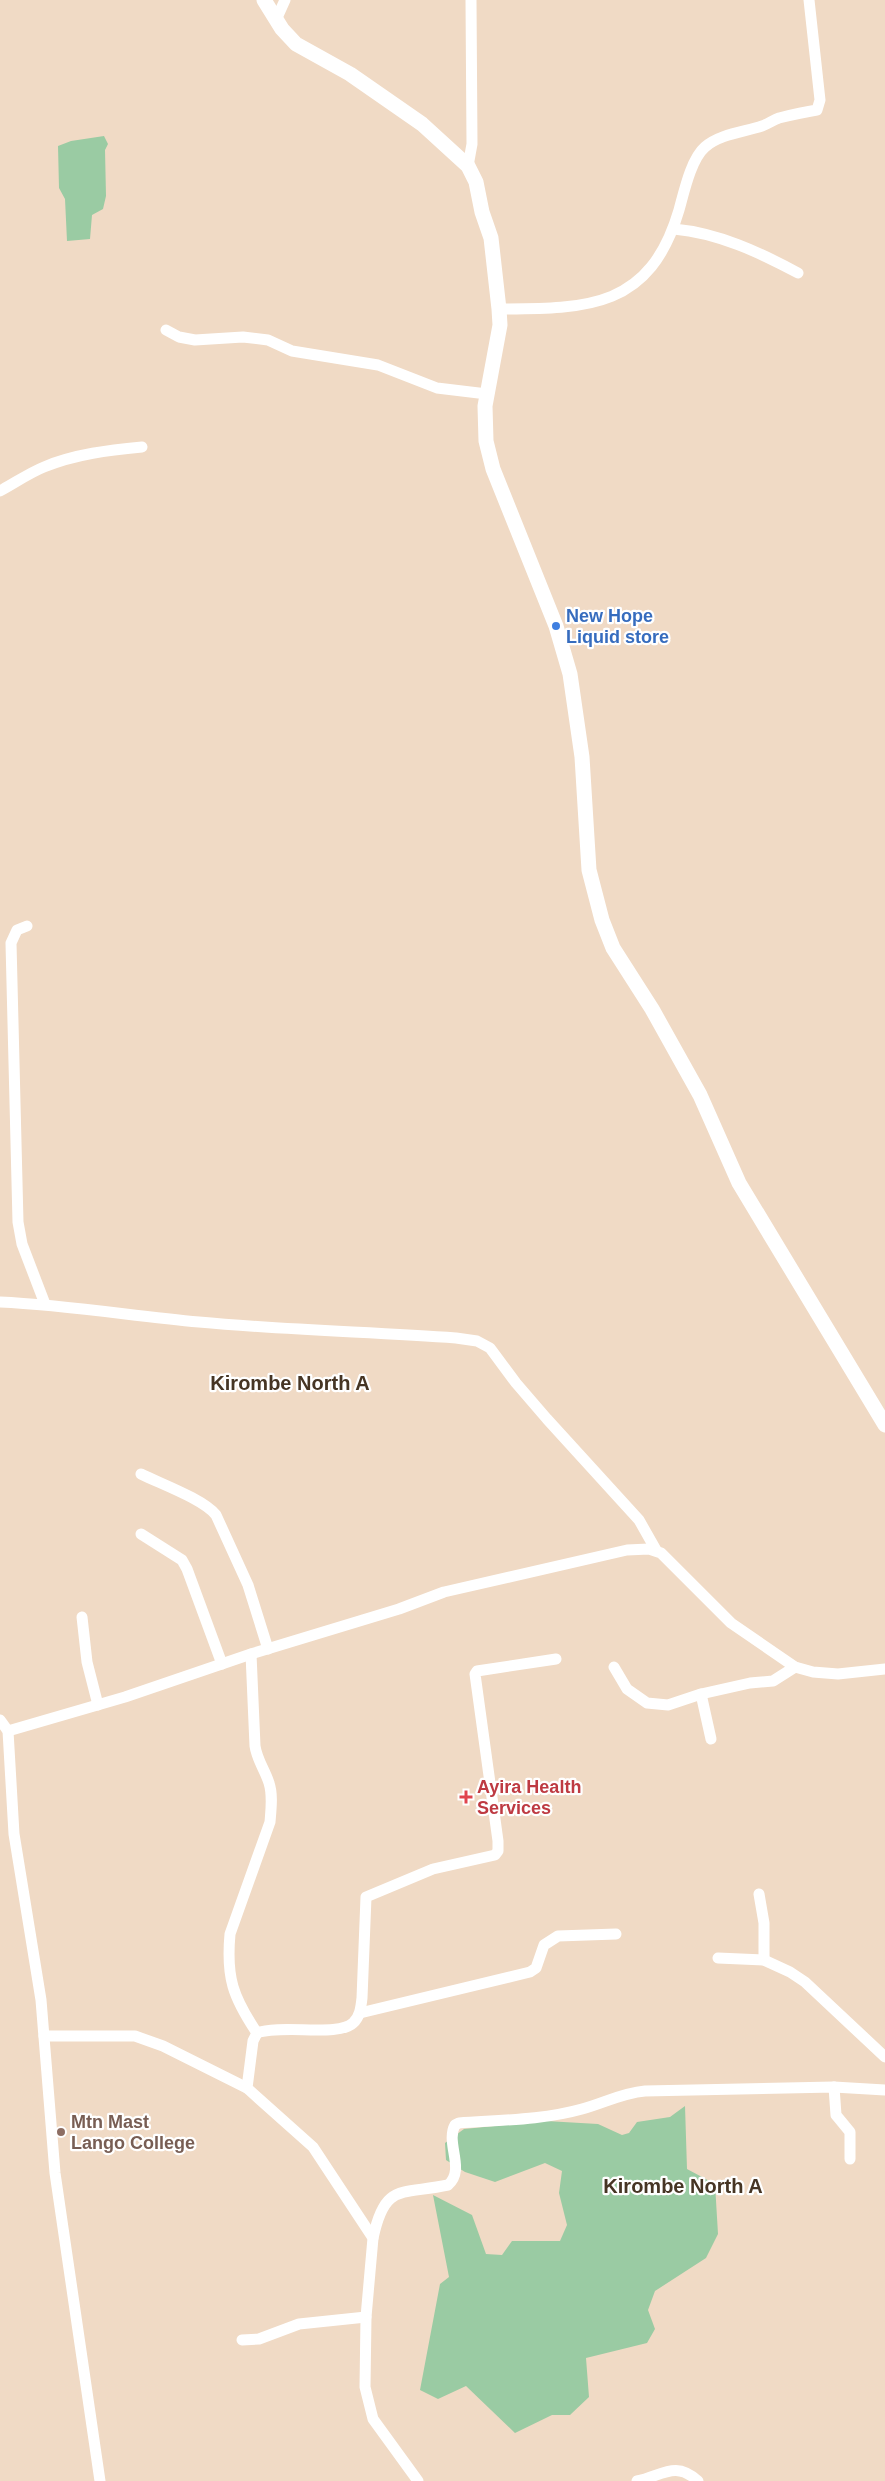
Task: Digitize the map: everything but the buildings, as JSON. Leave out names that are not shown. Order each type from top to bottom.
[{"type":"street","points":[[264,0],[276,20],[296,44],[350,74],[397,105],[434,133],[468,166],[476,182],[490,238],[500,325],[487,394],[484,428],[493,470],[556,626],[570,674],[582,757],[589,870],[602,920],[613,948],[652,1009],[700,1095],[739,1183],[885,1424]]},
{"type":"street","points":[[276,20],[285,0]]},
{"type":"street","points":[[468,166],[472,144],[471,0]]},
{"type":"street","points":[[499,309],[538,309],[614,297],[630,288],[646,274],[663,250],[674,229],[690,172],[705,147],[725,136],[764,126],[778,119],[816,110],[820,100],[809,0]]},
{"type":"street","points":[[674,229],[705,233],[771,258],[798,273]]},
{"type":"street","points":[[166,330],[179,337],[195,340],[243,337],[268,340],[292,351],[378,365],[437,388],[487,394]]},
{"type":"street","points":[[0,491],[44,467],[62,460],[98,452],[142,447]]},
{"type":"street","points":[[27,926],[16,930],[10,943],[18,1222],[22,1244],[45,1304]]},
{"type":"street","points":[[0,1302],[45,1304],[175,1320],[456,1338],[485,1343],[547,1419],[639,1520],[656,1550],[732,1623],[795,1667],[813,1672],[838,1674],[885,1669]]},
{"type":"street","points":[[141,1474],[200,1501],[210,1507],[216,1515],[248,1585],[268,1648]]},
{"type":"street","points":[[141,1534],[165,1548],[185,1564],[222,1664]]},
{"type":"street","points":[[8,1731],[98,1705],[268,1648],[399,1610],[444,1592],[478,1582],[614,1551],[656,1550]]},
{"type":"street","points":[[82,1617],[87,1662],[98,1705]]},
{"type":"street","points":[[251,1654],[255,1746],[258,1760],[269,1783],[272,1808],[270,1822],[260,1853],[234,1919],[228,1952],[229,1970],[237,2002],[257,2034]]},
{"type":"street","points":[[247,2088],[254,2041],[257,2034],[268,2029],[346,2028],[353,2024],[360,2013],[366,1897],[433,1869],[491,1856],[498,1851],[475,1672],[556,1659]]},
{"type":"street","points":[[614,1667],[624,1686],[647,1702],[668,1705],[702,1694],[750,1683],[773,1681],[795,1667]]},
{"type":"street","points":[[702,1694],[711,1739]]},
{"type":"street","points":[[0,1720],[8,1731],[14,1834],[41,2000],[55,2174],[100,2481]]},
{"type":"street","points":[[759,1894],[764,1923],[764,1960]]},
{"type":"street","points":[[360,2013],[530,1972],[536,1968],[544,1945],[558,1936],[616,1934]]},
{"type":"street","points":[[718,1958],[764,1960],[784,1968],[805,1982],[885,2057]]},
{"type":"street","points":[[44,2036],[135,2036],[163,2046],[247,2088],[313,2147],[373,2238]]},
{"type":"street","points":[[834,2087],[836,2115],[850,2132],[850,2160]]},
{"type":"street","points":[[418,2481],[373,2418],[365,2388],[366,2317],[373,2238],[378,2214],[390,2198],[399,2193],[448,2185],[453,2181],[456,2173],[451,2132],[455,2125],[582,2109],[619,2096],[645,2091],[834,2087],[885,2090]]},
{"type":"street","points":[[242,2340],[258,2339],[299,2324],[366,2317]]},
{"type":"street","points":[[637,2481],[663,2472],[678,2470],[688,2472],[698,2481]]},
{"type":"green space","points":[[104,136],[108,144],[105,150],[106,196],[103,209],[92,215],[90,239],[67,241],[65,199],[59,188],[58,146],[71,141]]},
{"type":"green space","points":[[685,2106],[687,2169],[715,2184],[718,2234],[706,2258],[655,2291],[648,2310],[655,2329],[647,2343],[586,2358],[589,2397],[570,2415],[552,2415],[515,2433],[466,2386],[438,2399],[420,2390],[440,2284],[449,2277],[433,2195],[472,2215],[486,2254],[502,2255],[512,2241],[560,2241],[567,2225],[559,2193],[562,2171],[545,2163],[495,2182],[465,2172],[446,2160],[445,2143],[464,2129],[546,2121],[598,2124],[622,2135],[629,2133],[637,2122],[670,2117]]},
{"type":"place","name":"New Hope Liquid store","points":[[556,626]]},
{"type":"place","name":"Ayira Health Services","points":[[466,1797]]},
{"type":"place","name":"Mtn Mast Lango College","points":[[61,2132]]},
{"type":"district","name":"Kirombe North A","points":[[290,1383]]},
{"type":"district","name":"Kirombe North A","points":[[683,2186]]}]
